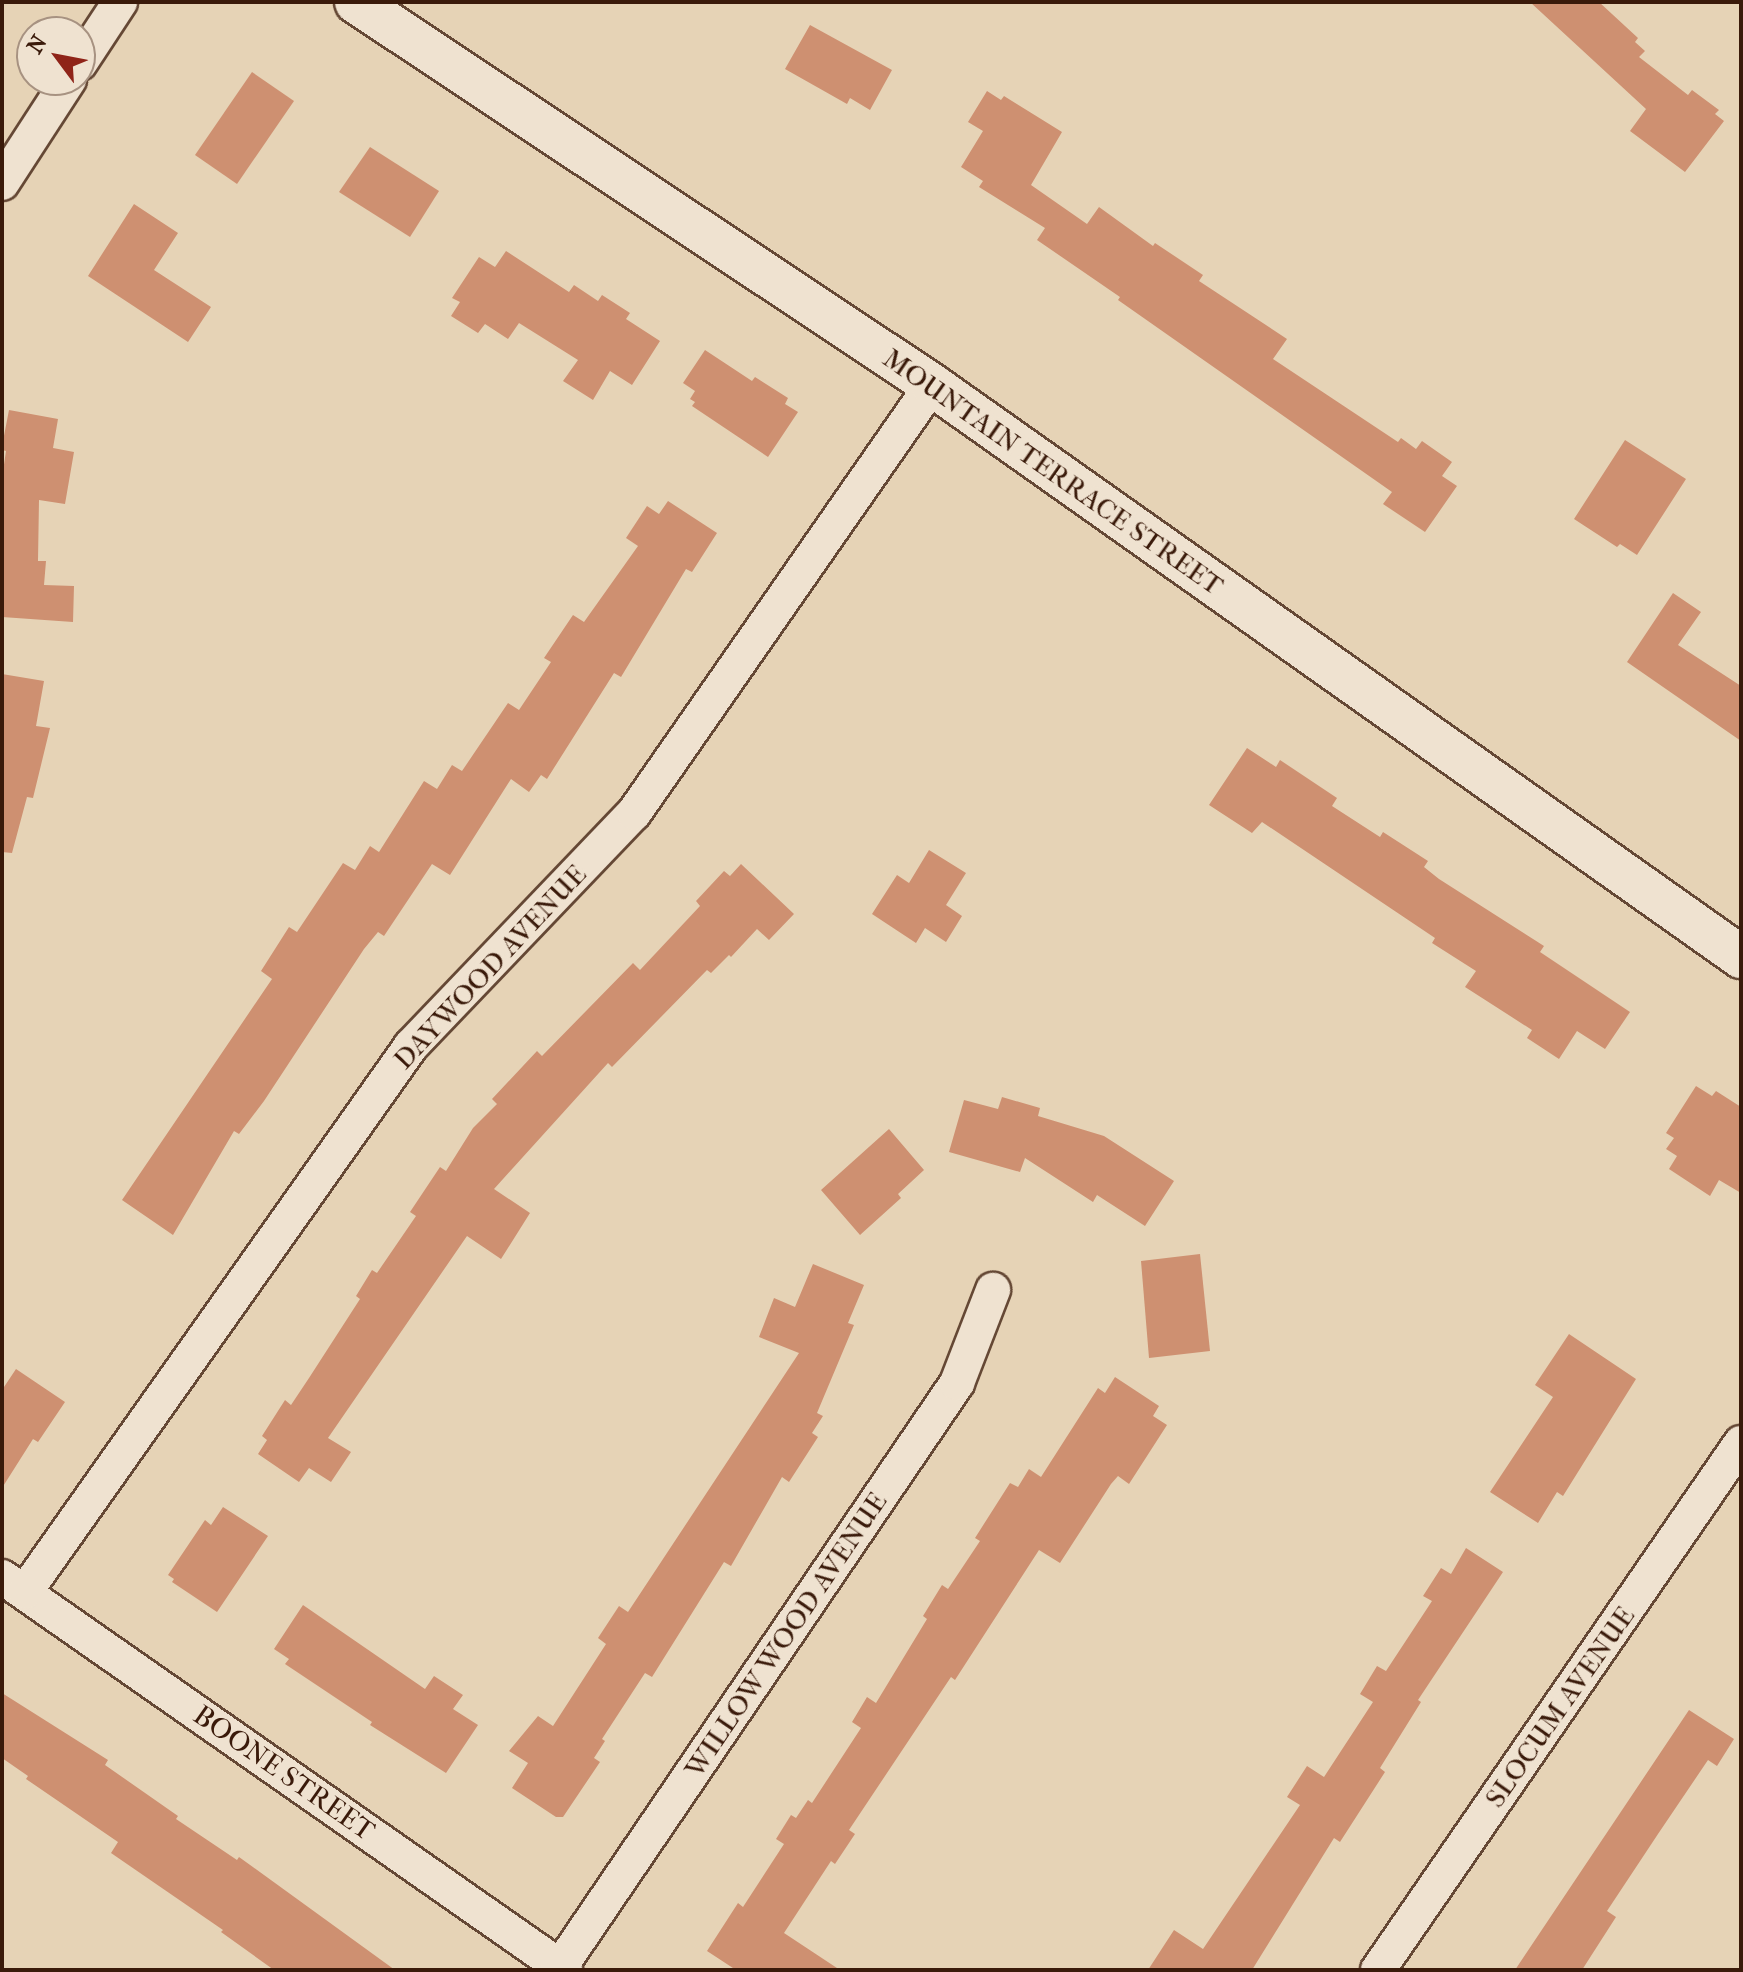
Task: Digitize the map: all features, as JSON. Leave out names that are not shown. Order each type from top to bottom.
[{"type":"street","points":[[96,39],[120,2]]},
{"type":"street","name":"MOUNTAIN TERRACE STREET","points":[[356,2],[932,385],[1741,957]]},
{"type":"street","points":[[2,183],[59,96]]},
{"type":"street","name":"DAYWOOD AVENUE","points":[[13,1585],[411,1046],[634,813],[932,385]]},
{"type":"street","name":"WILLOW WOOD AVENUE","points":[[561,1969],[957,1383],[993,1290]]},
{"type":"street","name":"SLOCUM AVENUE","points":[[1378,1970],[1741,1443]]},
{"type":"street","name":"BOONE STREET","points":[[13,1585],[561,1969]]},
{"type":"building","points":[[1530,2],[1599,2],[1638,38],[1635,42],[1645,51],[1639,57],[1688,95],[1692,90],[1719,110],[1715,114],[1724,121],[1685,172],[1630,131],[1646,109]]},
{"type":"building","points":[[810,25],[892,70],[870,110],[850,98],[847,104],[785,69]]},
{"type":"building","points":[[252,72],[294,101],[237,184],[195,155]]},
{"type":"building","points":[[987,91],[1001,100],[1004,96],[1062,132],[1031,185],[1087,224],[1099,207],[1153,246],[1155,243],[1203,275],[1199,281],[1287,339],[1273,359],[1398,442],[1401,438],[1416,449],[1422,441],[1452,462],[1442,476],[1457,486],[1425,532],[1383,504],[1392,492],[1118,300],[1120,297],[1037,240],[1045,228],[979,187],[983,181],[961,167],[983,131],[968,122]]},
{"type":"building","points":[[370,147],[439,191],[410,237],[339,192]]},
{"type":"building","points":[[134,204],[178,233],[154,270],[211,307],[188,342],[88,276]]},
{"type":"building","points":[[506,251],[569,292],[574,285],[598,301],[602,295],[630,313],[626,319],[660,341],[632,385],[610,371],[593,400],[563,381],[578,360],[519,323],[508,339],[485,324],[478,333],[451,316],[460,302],[452,298],[479,257],[495,267]]},
{"type":"building","points":[[705,350],[752,381],[755,377],[788,398],[785,404],[798,412],[768,457],[692,406],[695,402],[690,399],[695,391],[683,383]]},
{"type":"building","points":[[9,410],[58,419],[53,448],[74,452],[65,504],[39,500],[38,561],[46,561],[44,585],[74,586],[73,622],[2,617],[2,478],[6,451],[2,450],[2,446]]},
{"type":"building","points":[[1625,440],[1686,479],[1637,555],[1620,544],[1617,547],[1574,519]]},
{"type":"building","points":[[668,501],[717,533],[692,572],[686,569],[621,677],[614,673],[547,779],[541,775],[529,792],[511,779],[450,875],[432,864],[384,936],[378,932],[364,949],[264,1101],[239,1134],[234,1131],[173,1235],[122,1200],[272,979],[261,971],[289,927],[297,932],[343,863],[355,870],[370,846],[379,852],[424,781],[437,789],[452,765],[462,771],[508,703],[519,710],[551,662],[544,658],[573,615],[584,622],[638,546],[626,538],[647,506],[659,514]]},
{"type":"building","points":[[1673,593],[1701,612],[1678,645],[1741,686],[1741,741],[1627,662]]},
{"type":"building","points":[[2,674],[44,681],[36,726],[50,728],[33,798],[27,797],[12,853],[2,852]]},
{"type":"building","points":[[1247,748],[1276,767],[1280,760],[1337,798],[1332,806],[1380,837],[1383,832],[1428,861],[1424,867],[1439,879],[1544,946],[1540,952],[1630,1012],[1605,1049],[1577,1031],[1559,1059],[1527,1038],[1532,1030],[1465,987],[1476,971],[1432,943],[1435,938],[1262,822],[1252,833],[1209,805]]},
{"type":"building","points":[[929,850],[966,873],[946,905],[962,916],[946,942],[925,928],[916,943],[872,914],[897,875],[909,883]]},
{"type":"building","points":[[741,864],[794,914],[769,940],[757,929],[731,957],[729,955],[711,973],[707,970],[612,1067],[608,1063],[494,1189],[530,1213],[501,1259],[467,1236],[328,1438],[351,1452],[331,1482],[309,1468],[299,1482],[258,1454],[267,1440],[262,1436],[285,1400],[291,1405],[360,1299],[356,1296],[372,1270],[377,1273],[416,1216],[410,1212],[440,1167],[446,1171],[473,1128],[497,1104],[492,1099],[537,1051],[542,1056],[633,963],[640,970],[700,906],[696,901],[724,871],[730,876]]},
{"type":"building","points":[[1696,1086],[1712,1096],[1716,1091],[1741,1107],[1741,1193],[1719,1180],[1710,1196],[1669,1169],[1677,1156],[1666,1149],[1674,1138],[1666,1133]]},
{"type":"building","points":[[1002,1097],[1040,1108],[1038,1116],[1104,1136],[1174,1181],[1145,1226],[1097,1195],[1093,1202],[1025,1158],[1020,1172],[949,1152],[964,1100],[998,1109]]},
{"type":"building","points":[[889,1129],[924,1170],[898,1194],[901,1198],[860,1235],[821,1190]]},
{"type":"building","points":[[1200,1254],[1210,1351],[1149,1358],[1141,1261]]},
{"type":"building","points":[[813,1264],[864,1285],[848,1323],[854,1325],[817,1413],[823,1416],[812,1433],[818,1437],[789,1482],[782,1477],[731,1566],[724,1562],[652,1677],[645,1673],[602,1739],[605,1741],[594,1758],[600,1762],[563,1817],[556,1817],[512,1788],[528,1763],[509,1751],[538,1716],[553,1726],[606,1644],[598,1638],[619,1606],[628,1612],[799,1353],[759,1337],[774,1298],[795,1307]]},
{"type":"building","points":[[1569,1334],[1636,1379],[1563,1496],[1557,1492],[1538,1523],[1490,1492],[1553,1397],[1535,1385]]},
{"type":"building","points":[[16,1369],[65,1402],[38,1442],[33,1439],[2,1488],[2,1390]]},
{"type":"building","points":[[1115,1377],[1159,1406],[1153,1416],[1167,1425],[1129,1484],[1118,1476],[1111,1484],[1060,1563],[1039,1550],[955,1680],[951,1677],[849,1830],[855,1834],[835,1864],[831,1861],[784,1933],[840,1970],[736,1970],[707,1951],[738,1903],[743,1907],[784,1844],[776,1839],[791,1815],[796,1818],[808,1800],[812,1803],[861,1728],[852,1722],[867,1697],[876,1703],[927,1619],[923,1616],[942,1585],[948,1589],[980,1541],[975,1538],[1010,1483],[1018,1487],[1029,1469],[1041,1477],[1098,1388],[1105,1393]]},
{"type":"building","points":[[223,1507],[268,1536],[217,1612],[172,1582],[174,1579],[168,1575],[205,1520],[211,1525]]},
{"type":"building","points":[[1466,1548],[1503,1572],[1418,1700],[1421,1702],[1380,1768],[1385,1772],[1340,1842],[1334,1838],[1252,1970],[1148,1970],[1174,1930],[1203,1949],[1300,1805],[1287,1797],[1307,1766],[1324,1777],[1373,1702],[1360,1694],[1377,1666],[1386,1671],[1432,1601],[1423,1596],[1441,1568],[1451,1574]]},
{"type":"building","points":[[303,1605],[425,1689],[434,1676],[463,1695],[453,1709],[478,1725],[446,1773],[370,1725],[372,1722],[285,1664],[289,1659],[274,1649]]},
{"type":"building","points":[[2,1693],[108,1760],[105,1765],[178,1816],[176,1819],[237,1860],[239,1857],[395,1970],[274,1970],[221,1932],[223,1930],[111,1853],[118,1842],[26,1779],[28,1776],[2,1758]]},
{"type":"building","points":[[1689,1710],[1734,1739],[1717,1766],[1708,1760],[1607,1911],[1616,1917],[1582,1970],[1515,1970]]}]
